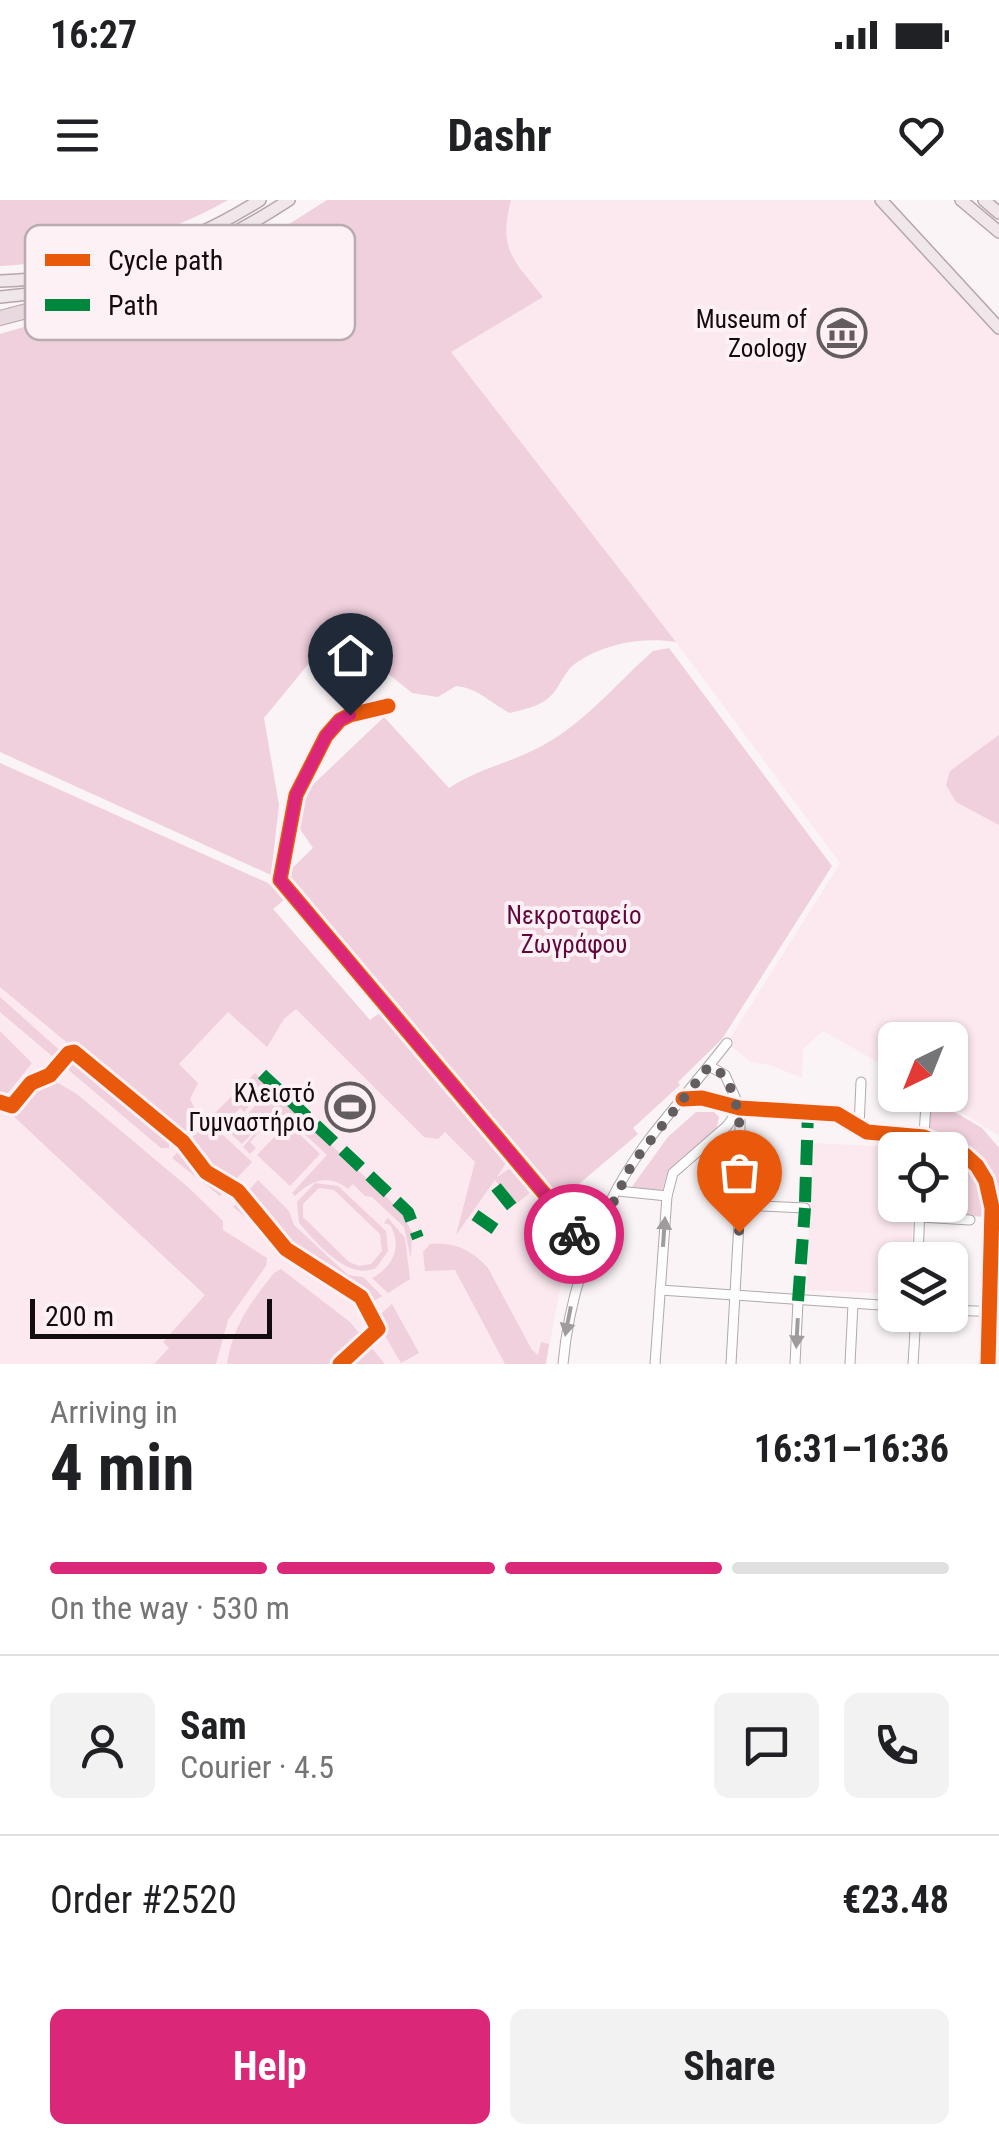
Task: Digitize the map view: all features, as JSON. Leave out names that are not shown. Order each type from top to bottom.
[{"type":"highway","points":[[0,318],[25,311]]},
{"type":"main road","points":[[212,225],[260,200]]},
{"type":"main road","points":[[247,225],[288,200]]},
{"type":"main road","points":[[881,200],[999,328]]},
{"type":"main road","points":[[960,200],[999,232]]},
{"type":"main road","points":[[984,200],[999,213]]},
{"type":"main road","points":[[0,282],[25,279]]},
{"type":"main road","points":[[0,297],[25,294]]},
{"type":"street","points":[[388,706],[350,715],[326,736],[296,795],[280,880],[553,1204],[578,1240],[592,1246]]},
{"type":"street","points":[[563,1364],[576,1283],[618,1191],[650,1138],[727,1043]]},
{"type":"street","points":[[709,1066],[724,1074],[740,1108],[740,1205],[731,1364]]},
{"type":"street","points":[[859,1127],[861,1082]]},
{"type":"street","points":[[683,1098],[702,1098],[740,1108],[837,1114],[867,1132],[878,1133]]},
{"type":"street","points":[[655,1364],[666,1196],[673,1173],[727,1126],[740,1108]]},
{"type":"street","points":[[968,1158],[986,1181],[992,1208],[995,1312],[988,1364]]},
{"type":"street","points":[[618,1191],[666,1196]]},
{"type":"street","points":[[740,1205],[805,1208]]},
{"type":"street","points":[[660,1290],[878,1305]]},
{"type":"street","points":[[795,1364],[798,1301]]},
{"type":"street","points":[[850,1364],[853,1304]]},
{"type":"street","points":[[968,1311],[995,1312]]},
{"type":"street","points":[[914,1364],[915,1332]]},
{"type":"shaded area","points":[[511,200],[872,200],[999,334],[999,1136],[961,1112],[968,1112],[968,1022],[878,1022],[878,1062],[823,1031],[803,1049],[802,1078],[751,1062],[727,1043],[840,863],[676,642],[451,352],[543,297],[510,253],[503,230]]},
{"type":"shaded area","points":[[0,763],[268,883],[285,899],[273,909],[370,1020],[381,1012],[576,1246],[562,1278],[546,1364],[0,1364]]},
{"type":"shaded area","points":[[813,1143],[878,1146],[878,1222],[912,1222],[912,1242],[878,1242],[878,1293],[806,1290]]},
{"type":"green space","points":[[0,200],[228,200],[176,225],[25,225],[25,264],[0,266]]},
{"type":"green space","points":[[327,200],[511,200],[506,231],[511,253],[543,297],[451,352],[676,642],[638,641],[587,656],[573,665],[548,699],[510,713],[478,693],[456,686],[438,697],[412,693],[359,650],[339,643],[319,651],[264,718],[279,805],[271,875],[0,752],[0,334],[25,327],[25,340],[355,340],[355,225],[288,225]]},
{"type":"green space","name":"Νεκροταφείο Ζωγράφου","points":[[669,648],[832,866],[722,1039],[633,1128],[638,1134],[560,1200],[284,876],[313,848],[297,825],[302,795],[384,717],[449,788],[551,741],[582,718],[653,651]]},
{"type":"green space","points":[[999,735],[999,825],[956,802],[946,785],[950,771]]},
{"type":"green space","points":[[0,763],[268,883],[285,899],[273,909],[370,1020],[381,1012],[508,1160],[497,1177],[512,1167],[531,1192],[515,1205],[495,1180],[456,1235],[475,1162],[445,1132],[438,1139],[424,1137],[296,1009],[284,1019],[267,1047],[228,1012],[179,1064],[198,1083],[190,1099],[197,1113],[182,1138],[0,987]]},
{"type":"green space","points":[[0,997],[93,1080],[169,1139],[169,1148],[161,1148],[0,1012]]},
{"type":"green space","points":[[0,1031],[32,1063],[0,1103]]},
{"type":"green space","points":[[39,1072],[77,1094],[189,1188],[223,1221],[223,1230],[267,1258],[266,1266],[228,1320],[216,1364],[154,1364],[169,1348],[163,1342],[205,1295],[9,1112],[8,1106]]},
{"type":"green space","points":[[255,1073],[400,1210],[412,1232],[411,1259],[404,1227],[353,1184],[348,1189],[334,1181],[320,1180],[295,1196],[292,1193],[327,1155],[286,1117],[280,1122],[274,1117],[250,1142],[256,1148],[250,1154],[243,1147],[283,1101],[242,1144],[230,1133],[270,1090],[268,1087],[264,1091],[259,1087],[245,1102],[249,1106],[244,1112],[240,1108],[226,1123],[230,1127],[226,1131],[211,1117]]},
{"type":"green space","points":[[696,1112],[714,1112],[719,1117],[716,1130],[668,1171],[662,1191],[631,1188],[668,1137]]},
{"type":"green space","points":[[930,1112],[955,1112],[982,1128],[999,1148],[999,1204],[991,1177],[968,1151],[968,1132],[928,1132]]},
{"type":"green space","points":[[208,1121],[252,1162],[220,1196],[172,1158]]},
{"type":"green space","points":[[288,1123],[320,1154],[290,1186],[257,1155]]},
{"type":"green space","points":[[968,1167],[985,1196],[987,1217],[968,1216]]},
{"type":"green space","points":[[258,1180],[289,1211],[294,1225],[348,1275],[363,1277],[382,1296],[361,1309],[233,1207]]},
{"type":"green space","points":[[315,1183],[338,1186],[386,1231],[388,1251],[376,1268],[365,1271],[344,1265],[299,1223],[297,1202]],"holes":[[[319,1188],[334,1190],[380,1234],[382,1251],[371,1264],[359,1266],[349,1262],[303,1217],[303,1204]]]},
{"type":"green space","points":[[388,1218],[405,1238],[410,1279],[388,1293],[372,1278],[386,1268],[396,1248],[394,1233],[384,1223]]},
{"type":"green space","points":[[430,1244],[455,1246],[488,1268],[532,1350],[538,1355],[541,1342],[549,1344],[546,1364],[505,1364],[455,1270],[425,1271],[423,1252]]},
{"type":"green space","points":[[281,1269],[350,1322],[385,1364],[227,1364],[233,1338],[244,1316],[274,1273]]},
{"type":"green space","points":[[392,1304],[419,1353],[401,1363],[375,1319]]},
{"type":"marked path","points":[[262,1074],[408,1212],[418,1238]]},
{"type":"marked path","points":[[805,1202],[808,1112]]},
{"type":"marked path","points":[[496,1187],[513,1208]]},
{"type":"marked path","points":[[798,1301],[805,1208]]},
{"type":"marked path","points":[[475,1215],[495,1229]]},
{"type":"cycle path","points":[[388,706],[350,715],[326,736],[296,795],[280,880],[553,1204],[578,1240],[591,1246]]},
{"type":"cycle path","points":[[0,1102],[12,1106],[31,1083],[50,1075],[74,1052],[183,1142],[206,1172],[238,1191],[286,1249],[361,1297],[378,1329],[340,1364]]},
{"type":"cycle path","points":[[683,1099],[702,1098],[740,1108],[837,1114],[867,1132],[924,1137],[965,1155],[986,1181],[992,1208],[988,1364]]},
{"type":"way so far","points":[[574,1234],[592,1246],[632,1164],[709,1066],[724,1074],[740,1108],[739,1232]]},
{"type":"place","name":"Museum of Zoology","points":[[842,333]]},
{"type":"place","name":"Κλειστό Γυμναστήριο","points":[[350,1107]]},
{"type":"route","points":[[350,715],[326,736],[296,795],[278,874],[280,880],[553,1204],[574,1234]]}]
